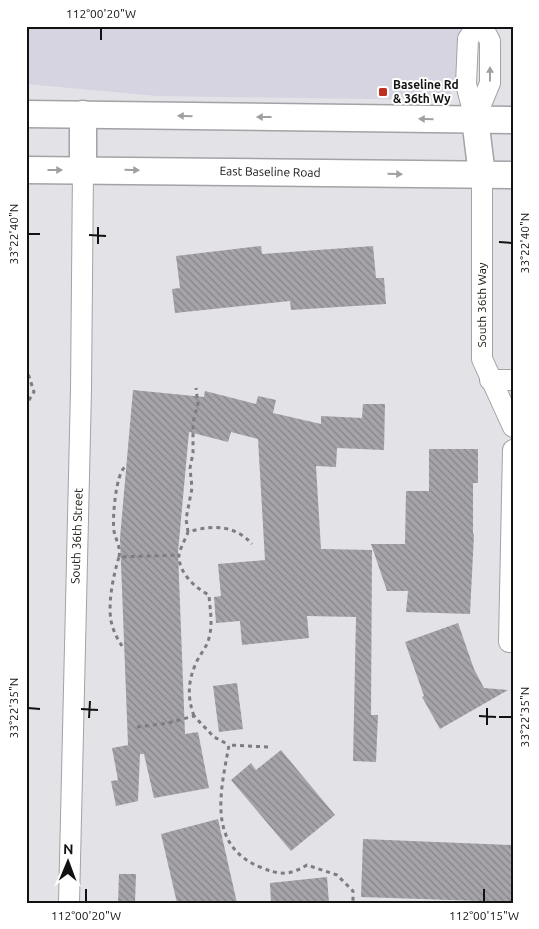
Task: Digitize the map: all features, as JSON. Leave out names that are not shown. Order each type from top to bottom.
[{"type":"main road","points":[[26,114],[513,120]]},
{"type":"main road","points":[[83,114],[83,170]]},
{"type":"main road","points":[[475,119],[482,175]]},
{"type":"main road","name":"East Baseline Road","points":[[26,170],[513,176]]},
{"type":"street","points":[[475,119],[466,84],[468,39],[477,26]]},
{"type":"street","points":[[475,119],[490,83],[490,41],[482,26]]},
{"type":"street","name":"South 36th Street","points":[[69,903],[81,390],[83,170]]},
{"type":"street","name":"South 36th Way","points":[[482,175],[482,359],[513,428]]},
{"type":"street","points":[[490,380],[513,380]]},
{"type":"street","points":[[511,642],[513,450]]},
{"type":"path","points":[[26,367],[34,392],[26,405]]},
{"type":"path","points":[[196,388],[198,404],[194,422],[193,453],[190,468],[192,488],[186,519],[188,532],[179,555],[183,571],[197,589],[209,595],[212,626],[209,641],[196,662],[189,685],[188,701],[194,716],[214,737],[228,745],[268,747]]},
{"type":"path","points":[[122,646],[112,627],[111,612],[112,578],[120,551],[114,530],[118,477],[125,467]]},
{"type":"path","points":[[188,532],[218,526],[252,544]]},
{"type":"path","points":[[119,557],[179,555]]},
{"type":"path","points":[[137,727],[184,720],[194,716]]},
{"type":"path","points":[[228,745],[219,803],[224,829],[234,850],[248,862],[273,872],[293,873],[307,865],[337,875],[353,891],[353,903]]},
{"type":"shaded area","points":[[26,26],[461,26],[456,81],[450,94],[440,100],[157,96],[26,84]]},
{"type":"building","points":[[261,246],[262,254],[373,246],[376,278],[384,278],[386,304],[291,310],[290,301],[175,313],[172,289],[180,288],[176,256]]},
{"type":"building","points":[[133,390],[204,397],[205,391],[256,404],[258,396],[276,400],[273,413],[321,424],[321,416],[362,418],[363,404],[385,404],[384,450],[337,448],[336,467],[316,466],[321,549],[372,550],[371,715],[378,715],[376,762],[353,761],[356,617],[307,616],[309,638],[242,645],[240,621],[216,623],[214,597],[221,596],[218,564],[265,560],[258,439],[231,432],[228,442],[189,432],[178,552],[185,734],[198,732],[209,788],[154,798],[144,754],[140,754],[138,801],[116,806],[111,781],[118,780],[112,748],[128,745],[120,538]]},
{"type":"building","points":[[429,449],[478,449],[478,483],[473,483],[474,534],[470,614],[406,612],[408,591],[387,591],[371,544],[405,544],[406,491],[429,491]]},
{"type":"building","points":[[458,623],[474,669],[484,688],[508,690],[440,729],[422,697],[424,696],[405,642]]},
{"type":"building","points":[[237,683],[243,729],[219,732],[213,686]]},
{"type":"building","points":[[281,750],[335,815],[291,851],[231,780],[251,763],[256,770]]},
{"type":"building","points":[[218,819],[237,903],[177,903],[161,834]]},
{"type":"building","points":[[363,839],[513,845],[513,902],[361,897]]},
{"type":"building","points":[[119,874],[136,874],[135,903],[118,903]]},
{"type":"building","points":[[327,877],[329,903],[271,903],[270,883]]},
{"type":"place","name":"Baseline Rd & 36th Wy","points":[[383,92]]}]
